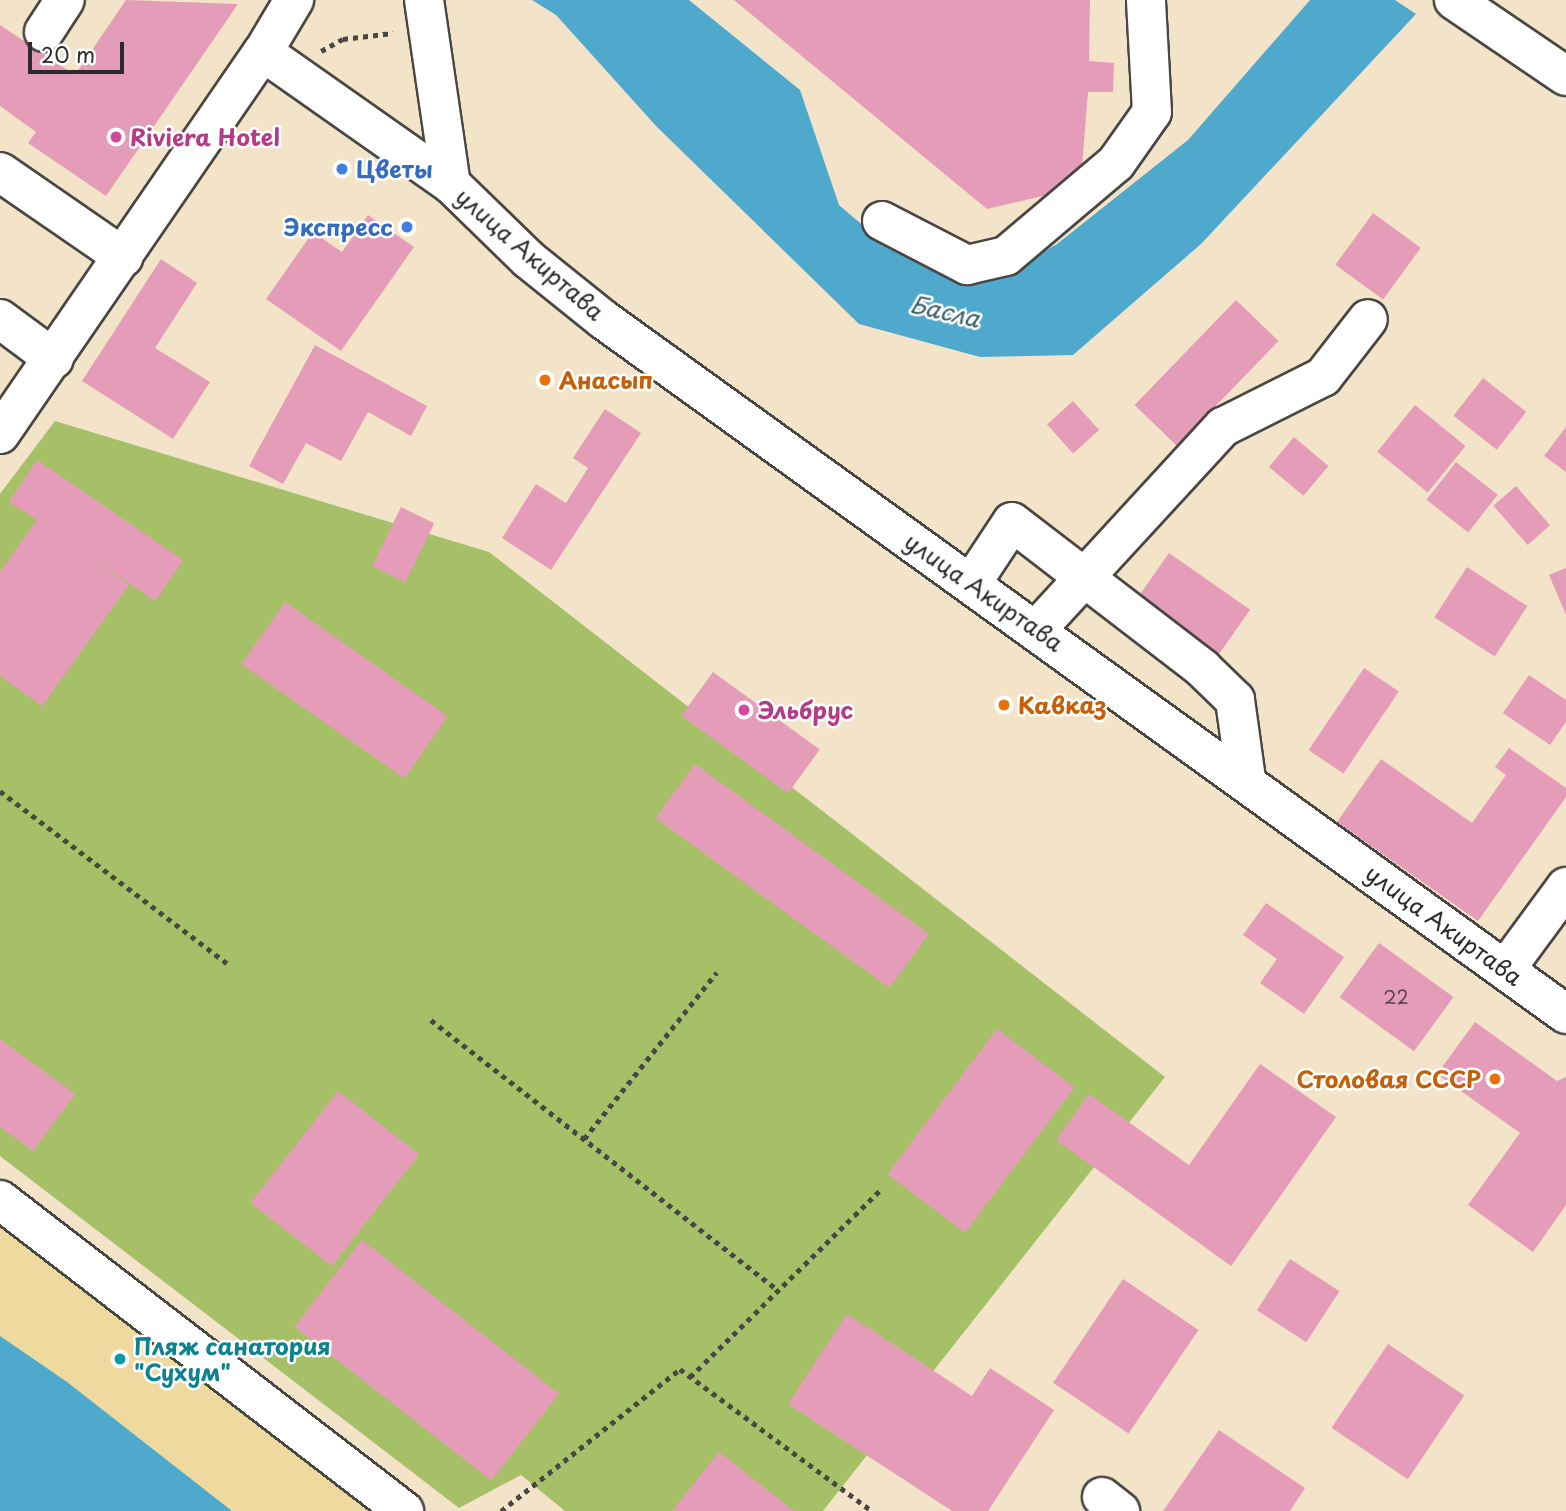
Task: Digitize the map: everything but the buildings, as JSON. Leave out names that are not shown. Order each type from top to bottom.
[{"type":"main road","points":[[44,32],[65,0]]},
{"type":"main road","points":[[0,434],[54,359],[262,52],[294,0]]},
{"type":"main road","name":"улица Акиртава","points":[[424,0],[451,184],[604,320],[1246,779],[1566,1014]]},
{"type":"main road","points":[[883,221],[967,265],[1006,256],[1116,163],[1152,112],[1146,0]]},
{"type":"main road","points":[[1454,0],[1566,76]]},
{"type":"main road","points":[[262,52],[451,184]]},
{"type":"main road","points":[[0,172],[123,257]]},
{"type":"main road","points":[[1037,629],[1223,427],[1323,377],[1368,318]]},
{"type":"main road","points":[[0,319],[54,359]]},
{"type":"main road","points":[[971,584],[1012,522],[1234,700],[1246,779]]},
{"type":"main road","points":[[1505,970],[1566,887]]},
{"type":"main road","points":[[0,1200],[404,1511]]},
{"type":"path","points":[[343,39],[397,33]]},
{"type":"path","points":[[0,791],[226,963]]},
{"type":"path","points":[[584,1139],[717,972]]},
{"type":"path","points":[[432,1020],[778,1290]]},
{"type":"path","points":[[690,1377],[881,1189]]},
{"type":"path","points":[[501,1511],[680,1369],[872,1511]]},
{"type":"green space","points":[[55,421],[489,552],[1165,1077],[823,1511],[565,1511],[521,1475],[459,1508],[0,1156],[0,494]]},
{"type":"sand","name":"Пляж санатория \"Сухум\"","points":[[0,1203],[382,1511],[232,1511],[0,1336]]},
{"type":"water","name":"Басла","points":[[532,0],[689,0],[800,90],[839,205],[880,240],[950,276],[991,281],[1057,244],[1188,140],[1310,0],[1395,0],[1416,14],[1201,244],[1073,355],[980,357],[859,324],[657,127],[556,15]]},
{"type":"water","points":[[0,1336],[67,1382],[232,1511],[0,1511]]},
{"type":"place","name":"Riviera Hotel","points":[[116,137]]},
{"type":"place","name":"Цветы","points":[[342,169]]},
{"type":"place","name":"Экспресс","points":[[407,227]]},
{"type":"place","name":"Анасып","points":[[545,380]]},
{"type":"place","name":"Кавказ","points":[[1004,705]]},
{"type":"place","name":"Эльбрус","points":[[744,710]]},
{"type":"place","name":"Столовая СССР","points":[[1495,1079]]},
{"type":"place","name":"Пляж санатория \"Сухум\"","points":[[120,1359]]}]
